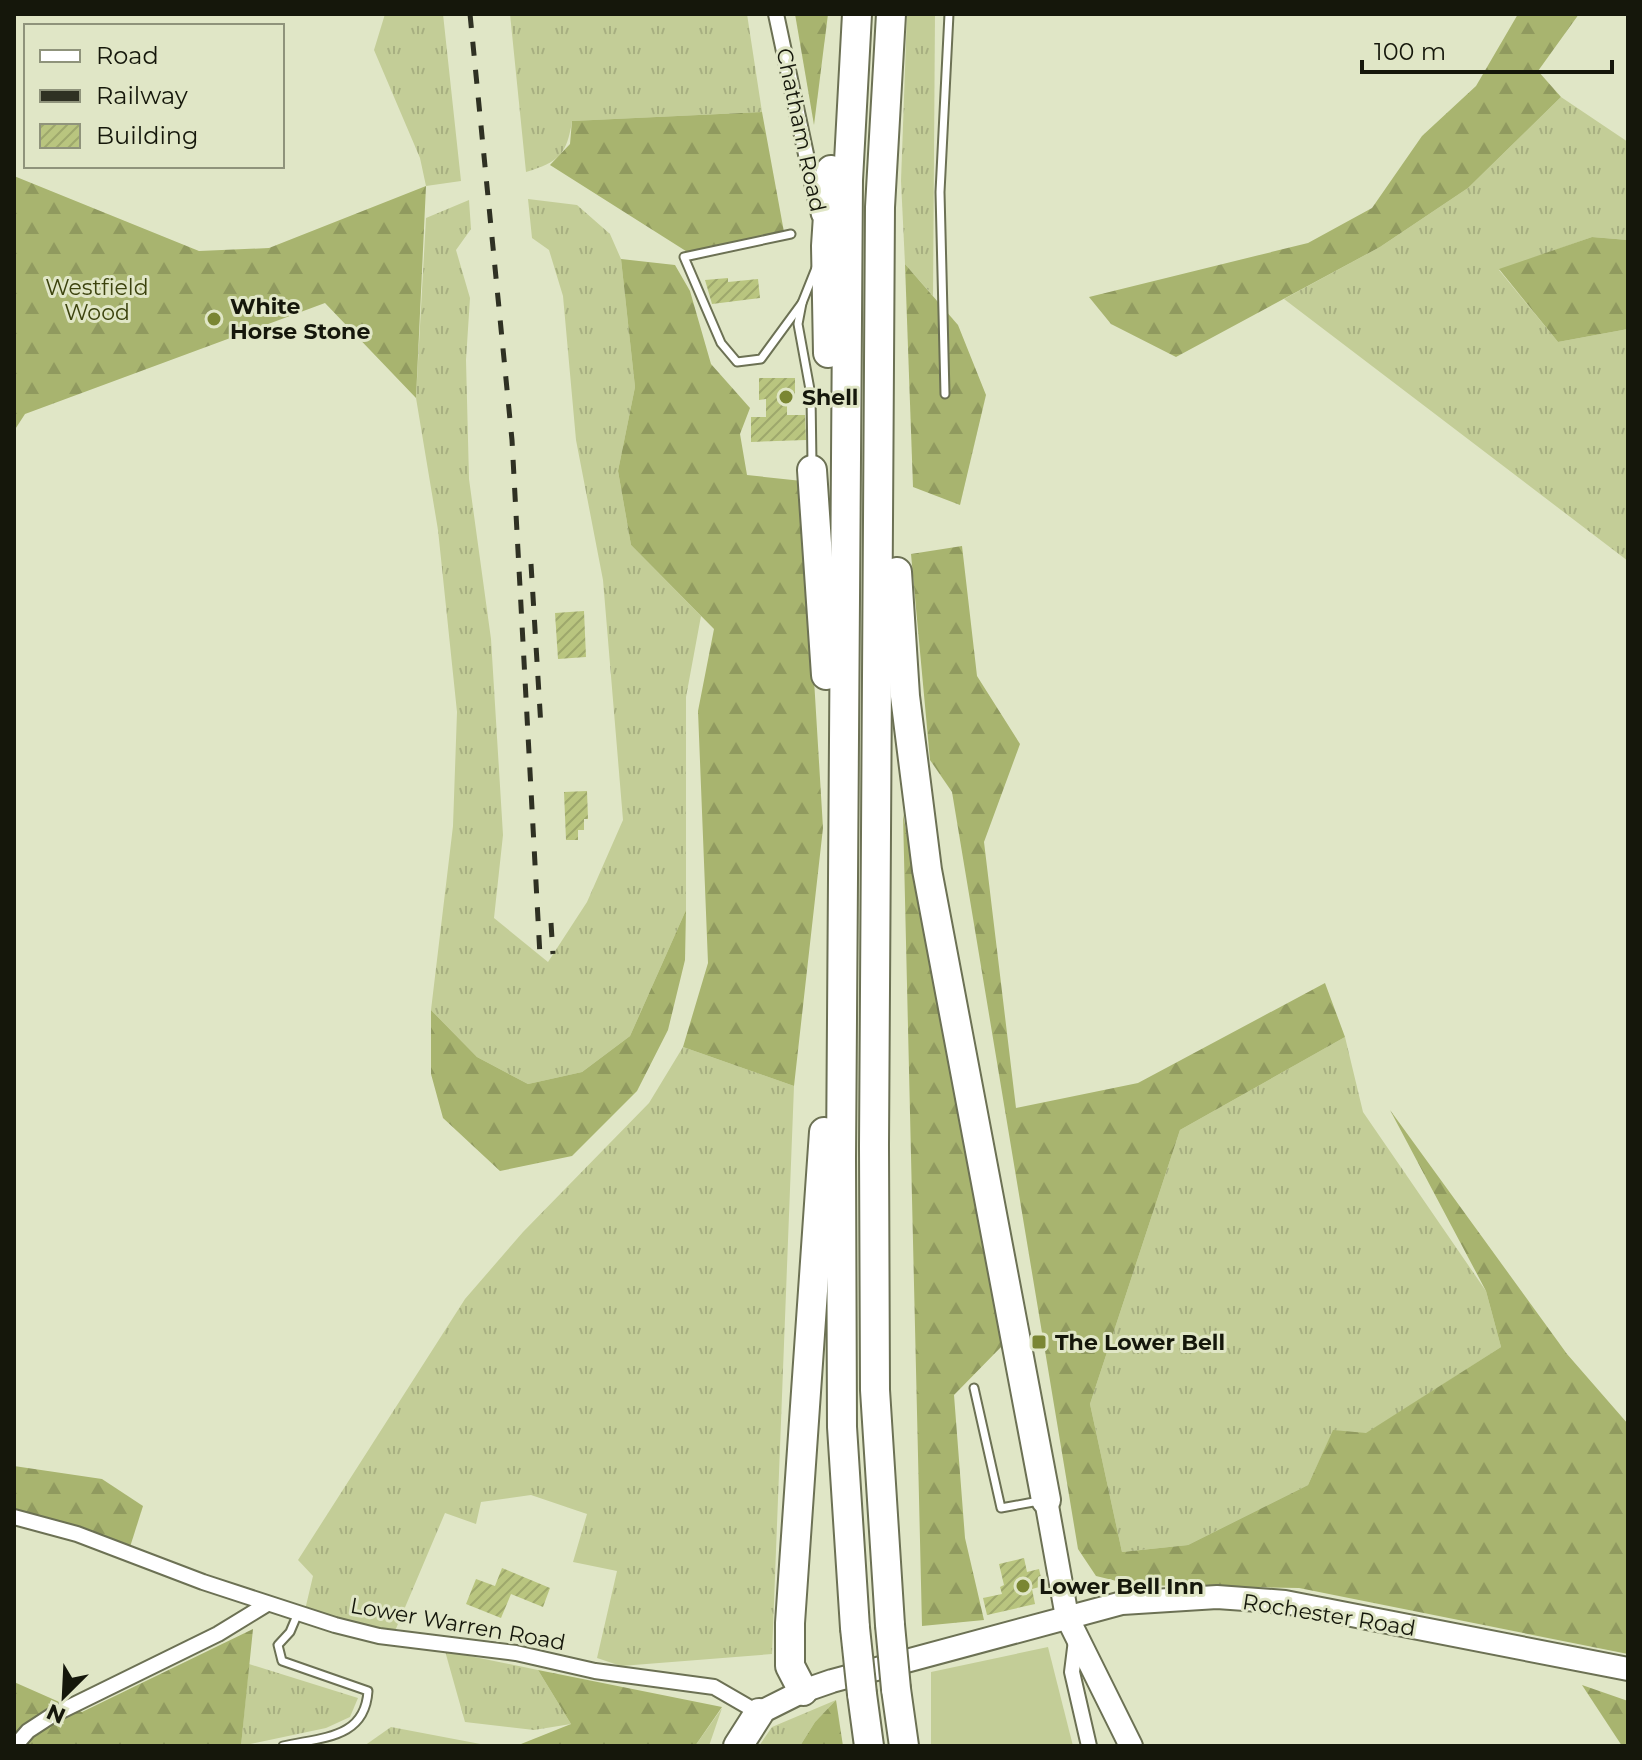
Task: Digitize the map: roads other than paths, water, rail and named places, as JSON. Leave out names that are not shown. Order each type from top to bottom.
[{"type":"highway","points":[[842,14],[826,246],[831,527],[843,629]]},
{"type":"highway","points":[[857,14],[848,180],[843,629],[842,1427],[855,1628],[869,1746]]},
{"type":"highway","points":[[891,14],[880,207],[875,1375],[890,1625],[904,1746]]},
{"type":"highway","points":[[881,398],[894,439],[900,633],[927,870],[1046,1500]]},
{"type":"highway","points":[[812,470],[842,911]]},
{"type":"highway","points":[[803,1691],[790,1666],[790,1623],[827,1093],[841,1050]]},
{"type":"highway","points":[[738,1746],[759,1713]]},
{"type":"street","name":"Chatham Road","points":[[776,14],[826,246]]},
{"type":"street","points":[[1046,1500],[1067,1617],[1131,1746]]},
{"type":"street","name":"Lower Warren Road","points":[[14,1517],[77,1534],[267,1604],[379,1636],[516,1653],[595,1671],[714,1687],[759,1713]]},
{"type":"street","name":"Rochester Road","points":[[759,1713],[803,1691],[1067,1617],[1140,1601],[1217,1597],[1285,1602],[1628,1669]]},
{"type":"street","points":[[15,1746],[28,1731],[51,1716],[218,1634],[267,1604]]},
{"type":"street","points":[[1076,1639],[1072,1672],[1089,1746]]},
{"type":"lane","points":[[945,394],[940,192],[949,14]]},
{"type":"lane","points":[[791,234],[684,257],[721,343],[737,362],[761,359],[802,303]]},
{"type":"lane","points":[[812,470],[811,395],[798,324],[802,303],[826,246]]},
{"type":"lane","points":[[974,1388],[1001,1508],[1046,1500]]},
{"type":"lane","points":[[283,1746],[350,1730],[367,1710],[368,1691],[282,1661],[278,1645],[290,1632],[298,1613]]},
{"type":"railway","points":[[470,14],[512,440],[540,956]]},
{"type":"railway","points":[[531,564],[541,727]]},
{"type":"railway","points":[[551,923],[553,954]]},
{"type":"place","name":"White Horse Stone","points":[[214,319]]},
{"type":"place","name":"Shell","points":[[786,397]]},
{"type":"place","name":"The Lower Bell","points":[[1039,1342]]},
{"type":"place","name":"Lower Bell Inn","points":[[1023,1586]]},
{"type":"park label","name":"Westfield Wood","points":[[97,300]]}]
